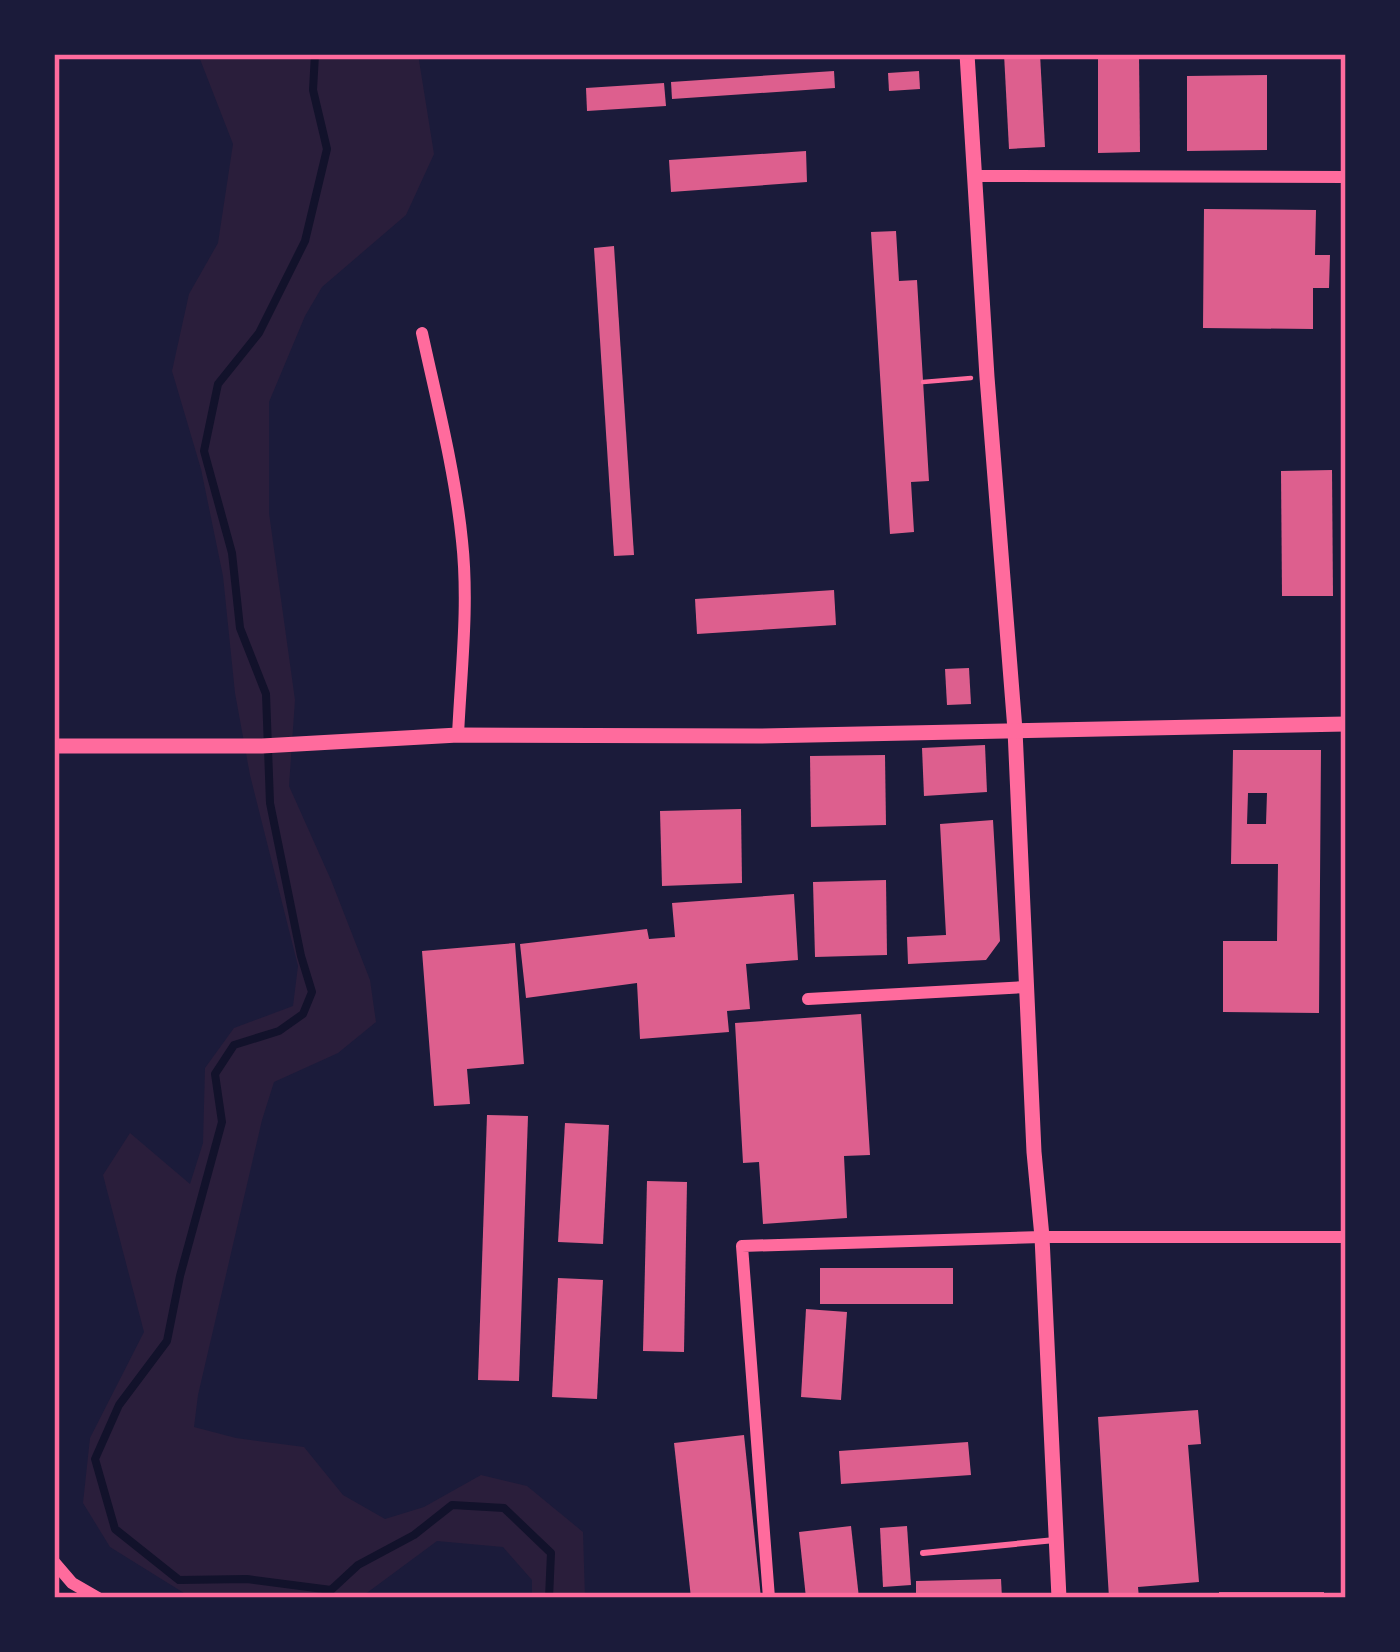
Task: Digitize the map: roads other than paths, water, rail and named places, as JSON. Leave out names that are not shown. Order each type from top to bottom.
[{"type":"street","points":[[967,54],[1015,730],[1059,1598]]},
{"type":"street","points":[[974,176],[1346,176]]},
{"type":"street","points":[[422,333],[463,544],[458,735]]},
{"type":"street","points":[[54,746],[262,746],[458,735],[759,736],[1346,724]]},
{"type":"street","points":[[808,999],[1027,987]]},
{"type":"street","points":[[769,1598],[742,1246],[1042,1237],[1346,1237]]},
{"type":"street","points":[[54,1562],[72,1583],[98,1598]]},
{"type":"street","points":[[61,1598],[72,1583]]},
{"type":"lane","points":[[923,1553],[1055,1540]]},
{"type":"waterway","points":[[315,54],[313,90],[327,149],[305,241],[259,333],[218,384],[204,451],[232,553],[240,628],[266,694],[270,803],[312,992],[303,1014],[279,1031],[234,1045],[215,1074],[222,1122],[167,1341],[119,1405],[95,1459],[115,1529],[179,1580],[247,1579],[331,1590],[358,1565],[414,1535],[452,1505],[504,1508],[551,1553],[549,1598]]}]
